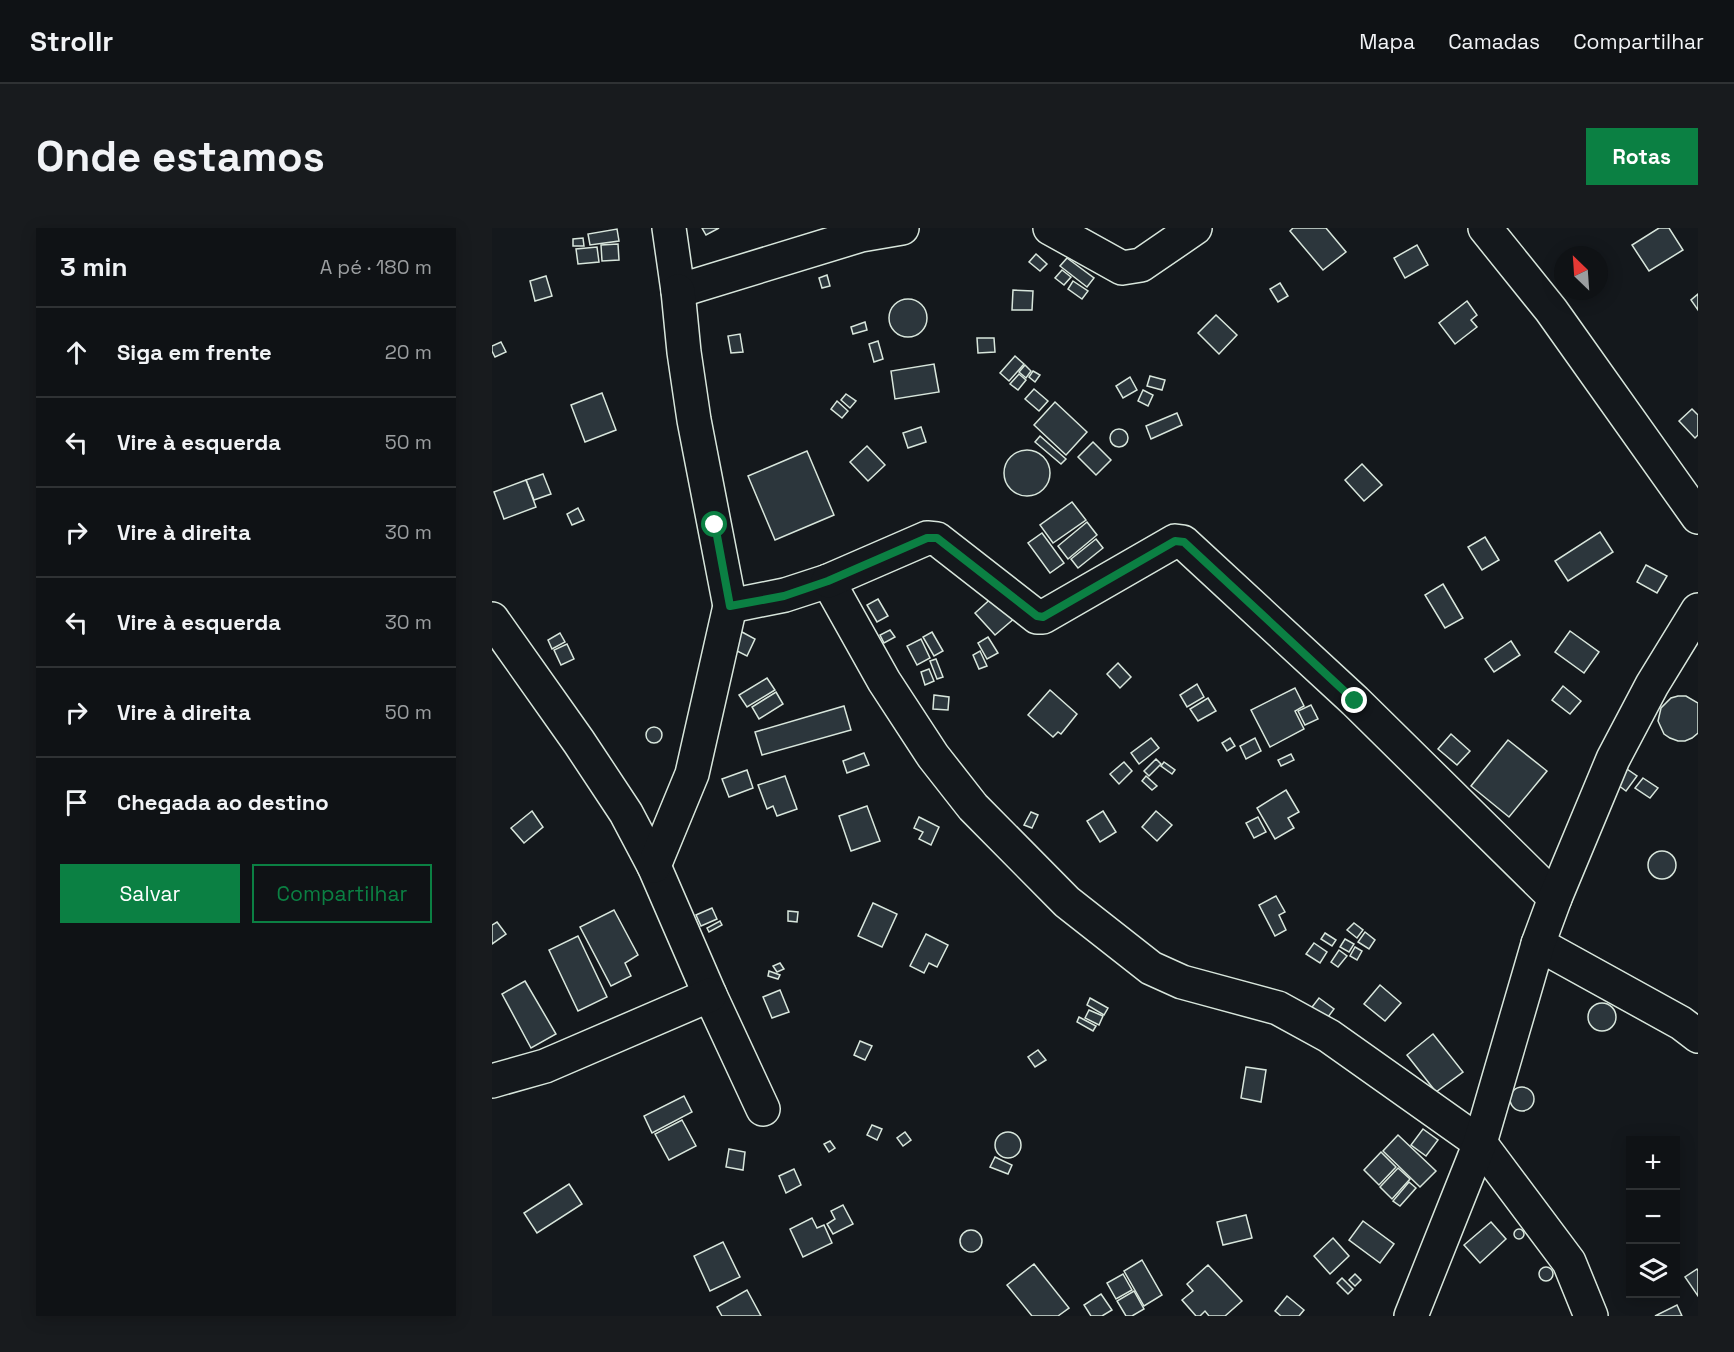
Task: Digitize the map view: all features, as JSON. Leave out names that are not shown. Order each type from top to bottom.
[{"type":"street","points":[[654,866],[692,774],[730,606],[694,420],[669,228]]},
{"type":"street","points":[[678,291],[861,235],[902,228]]},
{"type":"street","points":[[1050,228],[1122,268],[1141,265],[1195,228]]},
{"type":"street","points":[[1485,228],[1551,310],[1698,517]]},
{"type":"street","points":[[730,606],[784,596],[828,581],[927,538],[937,538],[1037,616],[1043,617],[1175,541],[1184,542],[1355,701],[1555,898]]},
{"type":"street","points":[[828,581],[884,681],[933,756],[973,807],[1067,902],[1151,968],[1182,982],[1278,1008],[1329,1036],[1480,1143],[1569,1262],[1591,1316]]},
{"type":"street","points":[[1411,1316],[1480,1143],[1538,944],[1555,898],[1613,759],[1652,685],[1698,610]]},
{"type":"street","points":[[492,619],[626,813],[654,866],[763,1109]]},
{"type":"street","points":[[1538,944],[1681,1023],[1698,1036]]},
{"type":"street","points":[[492,1081],[545,1066],[710,995]]},
{"type":"building","points":[[702,228],[719,228],[706,235]]},
{"type":"building","points":[[1293,228],[1326,228],[1346,252],[1323,270],[1290,231]]},
{"type":"building","points":[[1659,228],[1669,228],[1683,250],[1649,271],[1632,245]]},
{"type":"building","points":[[617,229],[619,241],[590,245],[588,234]]},
{"type":"building","points":[[583,238],[584,246],[573,246],[573,239]]},
{"type":"building","points":[[618,244],[619,260],[602,261],[601,245]]},
{"type":"building","points":[[1417,245],[1428,265],[1405,278],[1394,258]]},
{"type":"building","points":[[597,247],[599,262],[578,264],[576,249]]},
{"type":"building","points":[[1036,254],[1047,264],[1040,271],[1029,262]]},
{"type":"building","points":[[1067,258],[1094,278],[1087,287],[1060,266]]},
{"type":"building","points":[[1062,270],[1071,277],[1064,285],[1055,278]]},
{"type":"building","points":[[827,275],[830,286],[822,288],[819,278]]},
{"type":"building","points":[[546,276],[552,296],[535,301],[530,281]]},
{"type":"building","points":[[1073,281],[1088,291],[1082,299],[1068,289]]},
{"type":"building","points":[[1280,283],[1288,296],[1278,302],[1270,289]]},
{"type":"building","points":[[1013,290],[1033,291],[1032,310],[1012,310]]},
{"type":"building","points":[[1698,294],[1698,310],[1691,300]]},
{"type":"building","points":[[908,299],[921,305],[927,318],[921,331],[908,337],[895,331],[889,318],[895,305]]},
{"type":"building","points":[[1467,301],[1477,315],[1471,320],[1477,327],[1455,344],[1439,323]]},
{"type":"building","points":[[1216,315],[1237,335],[1219,354],[1198,333]]},
{"type":"building","points":[[865,322],[867,330],[853,334],[851,327]]},
{"type":"building","points":[[740,334],[743,352],[731,353],[728,336]]},
{"type":"building","points":[[977,338],[994,338],[995,352],[978,353]]},
{"type":"building","points":[[878,341],[883,359],[874,362],[869,344]]},
{"type":"building","points":[[501,342],[506,352],[495,357],[492,346]]},
{"type":"building","points":[[1015,356],[1024,364],[1009,381],[1000,373]]},
{"type":"building","points":[[934,364],[939,392],[895,399],[891,371]]},
{"type":"building","points":[[1025,365],[1031,371],[1026,378],[1019,372]]},
{"type":"building","points":[[1033,371],[1040,375],[1035,382],[1029,377]]},
{"type":"building","points":[[1019,374],[1026,380],[1018,390],[1010,384]]},
{"type":"building","points":[[1150,376],[1165,380],[1162,390],[1147,386]]},
{"type":"building","points":[[1130,377],[1137,390],[1123,398],[1116,386]]},
{"type":"building","points":[[1034,389],[1048,401],[1039,411],[1025,399]]},
{"type":"building","points":[[1143,390],[1153,395],[1148,406],[1138,401]]},
{"type":"building","points":[[602,393],[616,430],[585,442],[571,405]]},
{"type":"building","points":[[846,394],[856,401],[850,408],[841,400]]},
{"type":"building","points":[[837,401],[848,411],[842,418],[831,409]]},
{"type":"building","points":[[1055,402],[1087,432],[1066,455],[1034,425]]},
{"type":"building","points":[[1692,409],[1698,415],[1698,435],[1695,438],[1679,421]]},
{"type":"building","points":[[1177,413],[1182,425],[1151,439],[1146,426]]},
{"type":"building","points":[[921,427],[926,442],[908,448],[903,433]]},
{"type":"building","points":[[1119,429],[1125,432],[1128,438],[1125,444],[1119,447],[1113,444],[1110,438],[1113,432]]},
{"type":"building","points":[[1040,436],[1066,459],[1061,464],[1035,442]]},
{"type":"building","points":[[1093,442],[1111,460],[1096,475],[1078,457]]},
{"type":"building","points":[[867,446],[885,465],[868,481],[850,462]]},
{"type":"building","points":[[1032,450],[1044,456],[1049,464],[1049,482],[1044,490],[1036,495],[1022,496],[1014,493],[1007,486],[1004,468],[1007,460],[1014,453]]},
{"type":"building","points":[[807,451],[834,515],[775,540],[748,476]]},
{"type":"building","points":[[1362,464],[1382,485],[1364,501],[1345,480]]},
{"type":"building","points":[[543,474],[551,494],[534,500],[526,480]]},
{"type":"building","points":[[526,480],[536,507],[504,519],[494,492]]},
{"type":"building","points":[[1072,502],[1086,520],[1053,543],[1040,525]]},
{"type":"building","points":[[578,508],[584,520],[572,525],[567,514]]},
{"type":"building","points":[[1087,522],[1097,535],[1068,559],[1058,546]]},
{"type":"building","points":[[1600,532],[1613,552],[1568,581],[1555,561]]},
{"type":"building","points":[[1042,533],[1064,563],[1050,573],[1028,543]]},
{"type":"building","points":[[1485,537],[1499,560],[1482,570],[1468,547]]},
{"type":"building","points":[[1096,539],[1103,548],[1078,568],[1071,559]]},
{"type":"building","points":[[1646,565],[1667,576],[1657,593],[1637,582]]},
{"type":"building","points":[[1443,584],[1463,618],[1445,628],[1425,595]]},
{"type":"building","points":[[995,595],[1016,617],[995,635],[975,613]]},
{"type":"building","points":[[878,599],[888,616],[877,622],[867,605]]},
{"type":"building","points":[[890,630],[895,637],[884,643],[880,635]]},
{"type":"building","points":[[1570,631],[1599,652],[1584,673],[1555,652]]},
{"type":"building","points":[[742,632],[755,639],[747,656],[733,649]]},
{"type":"building","points":[[932,632],[943,651],[934,656],[923,637]]},
{"type":"building","points":[[560,633],[565,642],[552,649],[548,640]]},
{"type":"building","points":[[988,637],[998,653],[987,659],[978,643]]},
{"type":"building","points":[[921,639],[930,658],[917,665],[907,646]]},
{"type":"building","points":[[1511,641],[1520,655],[1494,672],[1485,659]]},
{"type":"building","points":[[567,644],[574,659],[561,665],[554,650]]},
{"type":"building","points":[[980,651],[987,666],[979,669],[973,655]]},
{"type":"building","points":[[936,659],[943,677],[937,679],[930,661]]},
{"type":"building","points":[[1118,663],[1131,677],[1120,688],[1107,674]]},
{"type":"building","points":[[929,669],[934,681],[925,685],[921,672]]},
{"type":"building","points":[[767,678],[775,690],[747,707],[739,695]]},
{"type":"building","points":[[1197,684],[1204,697],[1187,707],[1180,695]]},
{"type":"building","points":[[1563,686],[1581,701],[1570,714],[1552,700]]},
{"type":"building","points":[[1295,688],[1304,706],[1295,711],[1304,729],[1270,747],[1251,710]]},
{"type":"building","points":[[1050,690],[1077,714],[1061,734],[1058,732],[1053,737],[1028,715]]},
{"type":"building","points":[[776,692],[783,704],[759,719],[752,707]]},
{"type":"building","points":[[934,695],[949,697],[948,710],[933,709]]},
{"type":"building","points":[[1686,696],[1698,703],[1698,733],[1685,741],[1678,741],[1664,734],[1658,721],[1661,708],[1671,698]]},
{"type":"building","points":[[1208,698],[1216,711],[1198,721],[1190,709]]},
{"type":"building","points":[[1311,705],[1318,719],[1305,725],[1298,711]]},
{"type":"building","points":[[844,706],[851,730],[762,755],[755,732]]},
{"type":"building","points":[[654,727],[662,735],[654,743],[646,735]]},
{"type":"building","points":[[1451,734],[1470,751],[1457,765],[1438,749]]},
{"type":"building","points":[[1151,738],[1159,748],[1139,764],[1131,753]]},
{"type":"building","points":[[1230,738],[1235,746],[1227,751],[1222,743]]},
{"type":"building","points":[[1255,738],[1261,751],[1246,759],[1240,746]]},
{"type":"building","points":[[1508,740],[1547,771],[1509,817],[1471,786]]},
{"type":"building","points":[[864,753],[869,765],[847,773],[843,761]]},
{"type":"building","points":[[1291,754],[1294,760],[1281,766],[1278,760]]},
{"type":"building","points":[[1156,759],[1161,764],[1149,776],[1144,771]]},
{"type":"building","points":[[1124,762],[1132,771],[1119,784],[1110,774]]},
{"type":"building","points":[[1164,762],[1175,770],[1172,774],[1161,766]]},
{"type":"building","points":[[1624,767],[1637,776],[1626,791],[1614,782]]},
{"type":"building","points":[[747,770],[753,788],[729,797],[722,779]]},
{"type":"building","points":[[785,776],[797,809],[777,816],[773,806],[767,809],[758,785]]},
{"type":"building","points":[[1146,776],[1157,786],[1152,790],[1142,781]]},
{"type":"building","points":[[1643,778],[1658,788],[1650,798],[1635,788]]},
{"type":"building","points":[[1286,790],[1299,812],[1288,818],[1294,828],[1275,839],[1257,808]]},
{"type":"building","points":[[867,806],[880,841],[851,851],[839,816]]},
{"type":"building","points":[[532,811],[543,827],[524,843],[511,828]]},
{"type":"building","points":[[1103,811],[1116,832],[1100,842],[1087,821]]},
{"type":"building","points":[[1156,811],[1172,825],[1157,841],[1142,827]]},
{"type":"building","points":[[1031,812],[1038,815],[1032,828],[1024,825]]},
{"type":"building","points":[[919,817],[939,827],[931,845],[919,839],[923,832],[914,828]]},
{"type":"building","points":[[1258,817],[1266,832],[1254,838],[1246,823]]},
{"type":"building","points":[[1662,851],[1672,855],[1676,865],[1672,875],[1662,879],[1652,875],[1648,865],[1652,855]]},
{"type":"building","points":[[1276,896],[1285,912],[1279,915],[1286,930],[1275,936],[1259,905]]},
{"type":"building","points":[[873,903],[897,914],[882,947],[858,936]]},
{"type":"building","points":[[712,908],[717,919],[701,926],[696,915]]},
{"type":"building","points":[[614,910],[638,955],[625,963],[631,976],[611,986],[580,927]]},
{"type":"building","points":[[788,911],[798,912],[797,922],[788,921]]},
{"type":"building","points":[[720,921],[722,925],[709,932],[707,928]]},
{"type":"building","points":[[497,922],[506,934],[492,944],[492,925]]},
{"type":"building","points":[[1354,923],[1363,930],[1357,938],[1347,930]]},
{"type":"building","points":[[1365,932],[1375,940],[1369,949],[1358,942]]},
{"type":"building","points":[[1325,933],[1336,940],[1332,946],[1321,939]]},
{"type":"building","points":[[926,934],[948,945],[937,967],[929,963],[924,973],[910,966]]},
{"type":"building","points":[[578,936],[607,997],[578,1011],[549,950]]},
{"type":"building","points":[[1345,939],[1354,944],[1349,952],[1340,947]]},
{"type":"building","points":[[1314,943],[1327,952],[1320,963],[1306,954]]},
{"type":"building","points":[[1355,947],[1362,951],[1357,960],[1350,956]]},
{"type":"building","points":[[1339,950],[1347,956],[1338,967],[1331,962]]},
{"type":"building","points":[[780,963],[784,969],[777,972],[773,966]]},
{"type":"building","points":[[769,971],[780,975],[778,979],[768,976]]},
{"type":"building","points":[[525,981],[556,1034],[531,1048],[502,994]]},
{"type":"building","points":[[1380,985],[1401,1003],[1385,1021],[1364,1004]]},
{"type":"building","points":[[780,990],[789,1012],[772,1018],[763,997]]},
{"type":"building","points":[[1090,998],[1108,1008],[1104,1015],[1087,1005]]},
{"type":"building","points":[[1319,998],[1334,1009],[1325,1021],[1309,1011]]},
{"type":"building","points":[[1602,1003],[1612,1007],[1616,1017],[1612,1027],[1602,1031],[1592,1027],[1588,1017],[1592,1007]]},
{"type":"building","points":[[1089,1010],[1103,1016],[1099,1025],[1085,1018]]},
{"type":"building","points":[[1079,1017],[1096,1026],[1093,1031],[1077,1022]]},
{"type":"building","points":[[1433,1034],[1463,1072],[1436,1092],[1407,1055]]},
{"type":"building","points":[[860,1041],[872,1046],[865,1060],[854,1055]]},
{"type":"building","points":[[1038,1050],[1046,1060],[1035,1067],[1028,1057]]},
{"type":"building","points":[[1246,1067],[1266,1070],[1261,1102],[1241,1098]]},
{"type":"building","points":[[1522,1087],[1530,1091],[1534,1099],[1530,1107],[1522,1111],[1514,1107],[1510,1099],[1514,1091]]},
{"type":"building","points":[[684,1096],[692,1112],[652,1133],[644,1116]]},
{"type":"building","points":[[682,1120],[696,1146],[669,1160],[655,1134]]},
{"type":"building","points":[[872,1125],[882,1129],[877,1140],[867,1135]]},
{"type":"building","points":[[1423,1129],[1438,1140],[1426,1156],[1411,1145]]},
{"type":"building","points":[[905,1132],[911,1140],[903,1146],[897,1138]]},
{"type":"building","points":[[1008,1132],[1017,1136],[1021,1145],[1017,1154],[1008,1158],[999,1154],[995,1145],[999,1136]]},
{"type":"building","points":[[1398,1135],[1436,1171],[1420,1187],[1383,1151]]},
{"type":"building","points":[[830,1141],[835,1148],[829,1152],[824,1144]]},
{"type":"building","points":[[729,1149],[745,1152],[743,1170],[726,1167]]},
{"type":"building","points":[[1381,1152],[1396,1167],[1379,1185],[1364,1170]]},
{"type":"building","points":[[995,1157],[1012,1165],[1008,1174],[990,1167]]},
{"type":"building","points":[[1398,1168],[1410,1179],[1392,1199],[1380,1187]]},
{"type":"building","points":[[794,1169],[801,1185],[786,1193],[779,1176]]},
{"type":"building","points":[[1409,1182],[1416,1188],[1400,1206],[1393,1201]]},
{"type":"building","points":[[569,1184],[582,1204],[537,1233],[524,1213]]},
{"type":"building","points":[[843,1205],[853,1224],[833,1234],[827,1224],[835,1219],[831,1211]]},
{"type":"building","points":[[1246,1215],[1252,1238],[1223,1245],[1217,1222]]},
{"type":"building","points":[[812,1218],[817,1228],[824,1225],[832,1243],[803,1257],[790,1229]]},
{"type":"building","points":[[1363,1221],[1394,1244],[1380,1263],[1349,1240]]},
{"type":"building","points":[[1491,1222],[1506,1239],[1480,1263],[1464,1245]]},
{"type":"building","points":[[1519,1229],[1523,1230],[1523,1238],[1519,1239],[1515,1238],[1514,1234],[1515,1230]]},
{"type":"building","points":[[971,1230],[979,1233],[982,1241],[979,1249],[971,1252],[963,1249],[960,1241],[963,1233]]},
{"type":"building","points":[[1333,1238],[1349,1256],[1330,1274],[1314,1256]]},
{"type":"building","points":[[723,1242],[740,1277],[710,1291],[694,1256]]},
{"type":"building","points":[[1142,1260],[1162,1295],[1144,1306],[1124,1271]]},
{"type":"building","points":[[1034,1264],[1069,1308],[1058,1316],[1032,1316],[1007,1285]]},
{"type":"building","points":[[1208,1265],[1242,1301],[1225,1316],[1209,1316],[1205,1311],[1200,1316],[1196,1316],[1182,1300],[1193,1291],[1187,1284]]},
{"type":"building","points":[[1543,1267],[1549,1267],[1553,1274],[1549,1281],[1543,1281],[1539,1277],[1539,1271]]},
{"type":"building","points":[[1697,1269],[1698,1271],[1698,1296],[1685,1277]]},
{"type":"building","points":[[1123,1274],[1132,1290],[1116,1299],[1107,1283]]},
{"type":"building","points":[[1355,1274],[1361,1280],[1355,1286],[1349,1280]]},
{"type":"building","points":[[1342,1278],[1353,1289],[1348,1294],[1337,1283]]},
{"type":"building","points":[[747,1290],[761,1316],[722,1316],[717,1307]]},
{"type":"building","points":[[1134,1291],[1144,1309],[1132,1316],[1126,1316],[1117,1301]]},
{"type":"building","points":[[1101,1294],[1112,1310],[1102,1316],[1091,1316],[1084,1305]]},
{"type":"building","points":[[1287,1296],[1304,1310],[1299,1316],[1281,1316],[1275,1311]]},
{"type":"building","points":[[1677,1305],[1682,1316],[1655,1316]]},
{"type":"route","points":[[715,525],[730,606],[784,596],[828,581],[927,538],[937,538],[1037,616],[1043,617],[1175,541],[1184,542],[1355,701]]}]
